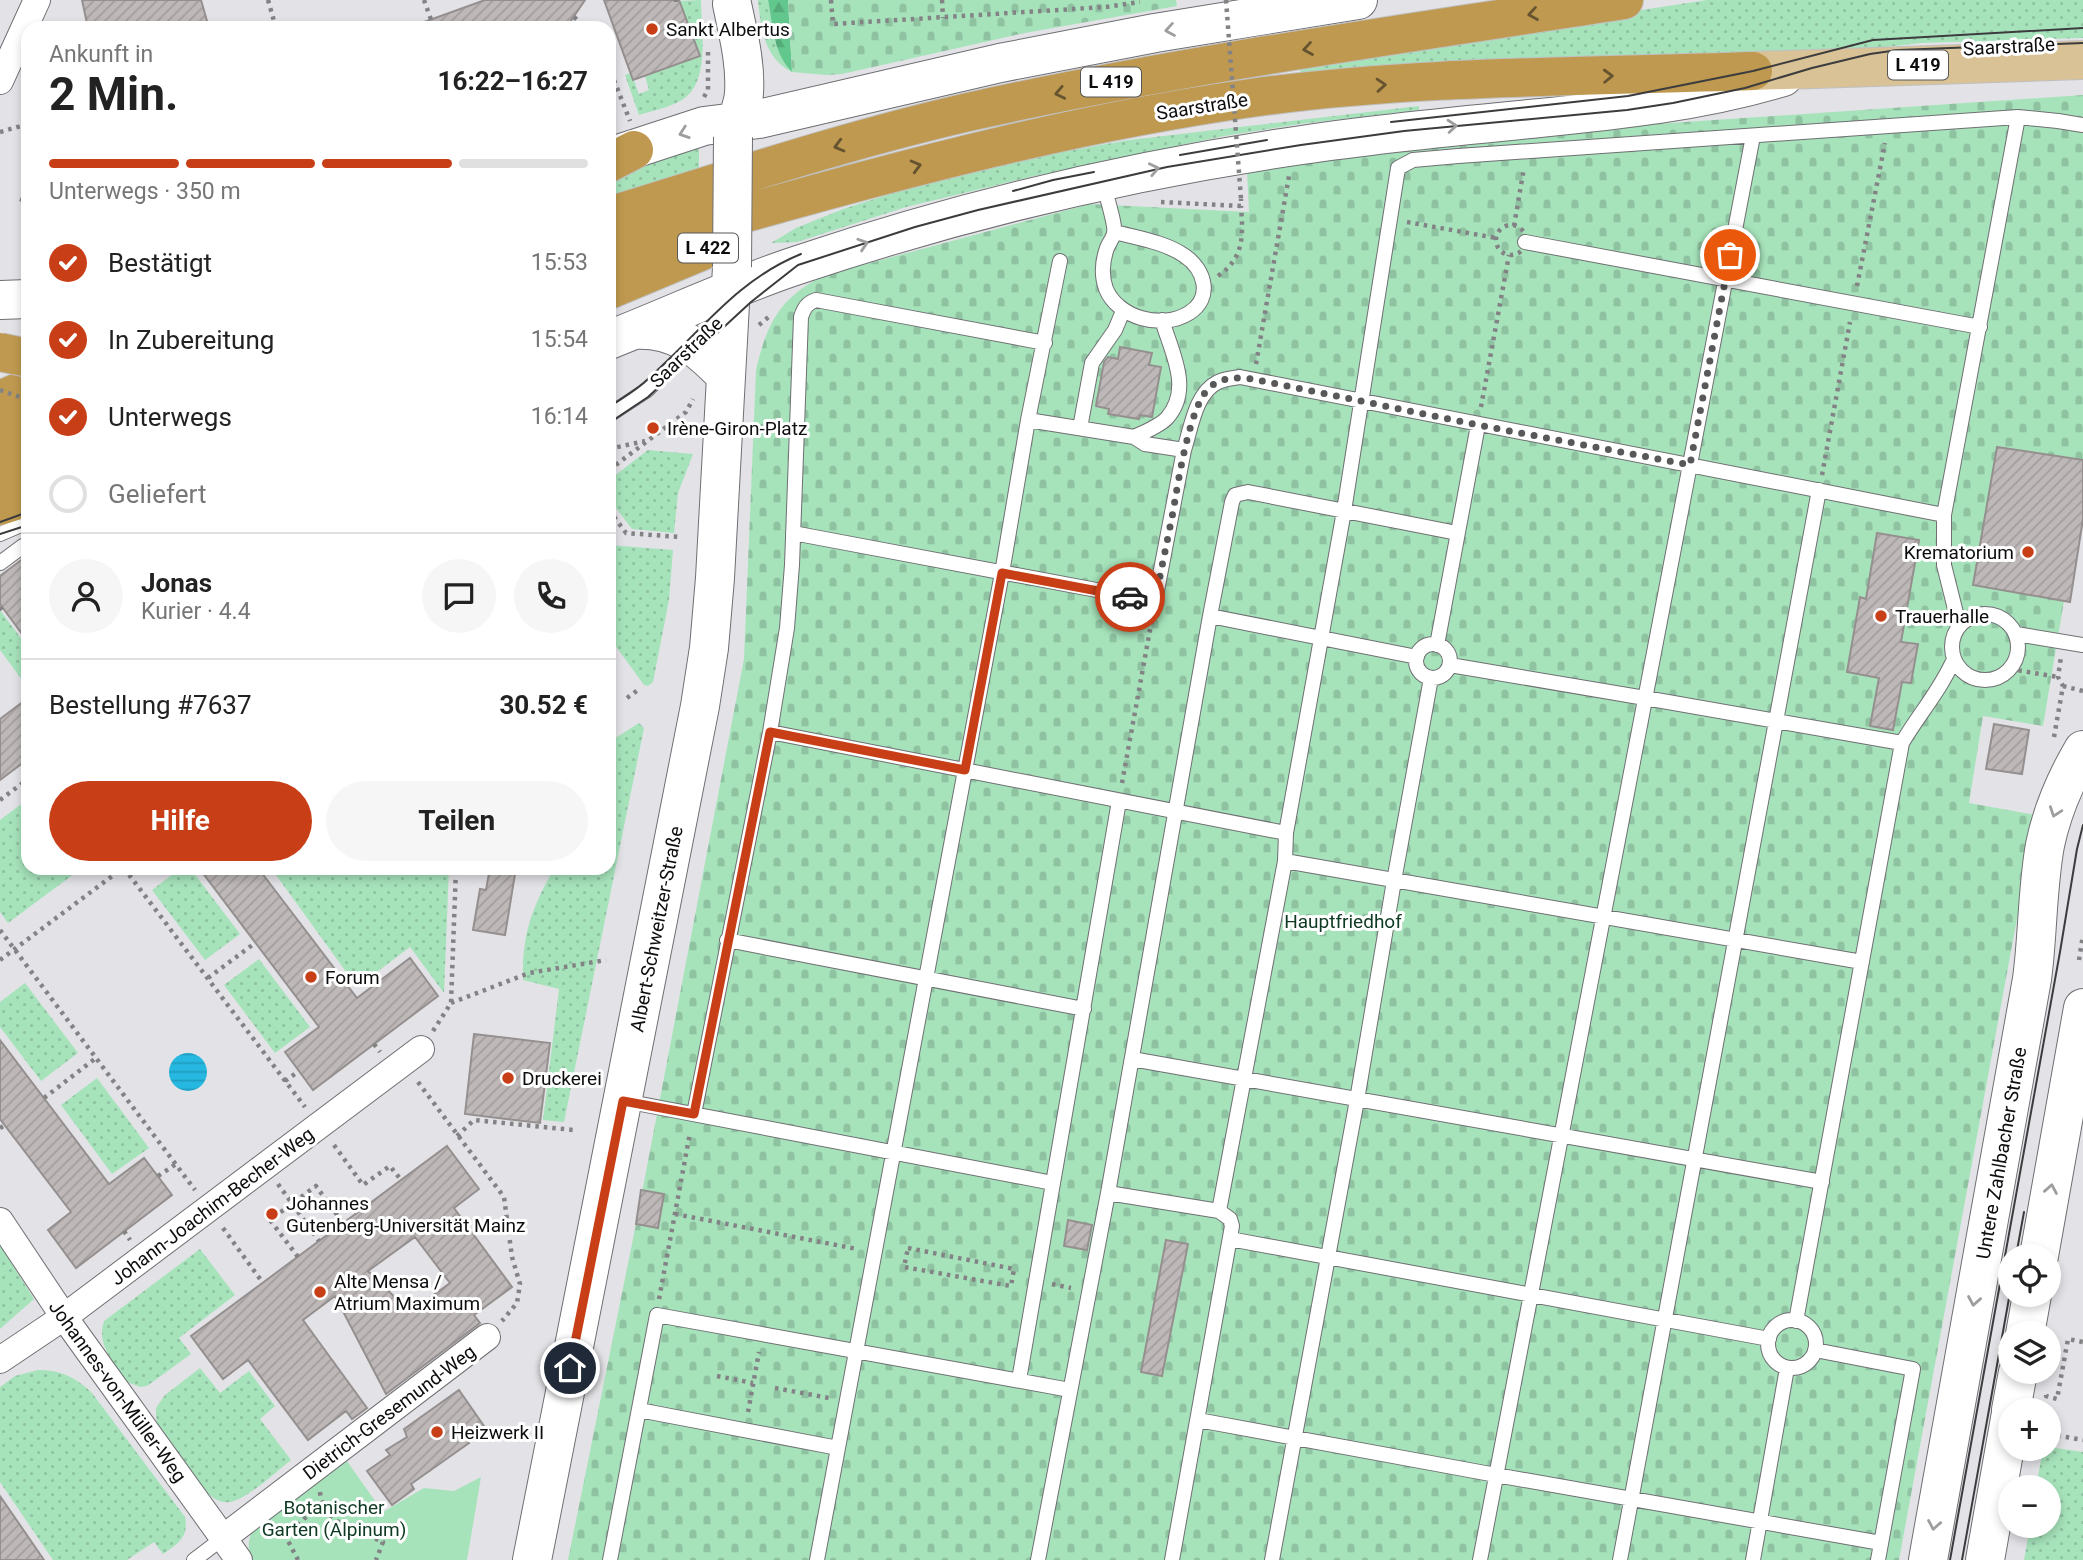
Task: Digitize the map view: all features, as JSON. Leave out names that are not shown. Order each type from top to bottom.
[{"type":"highway","name":"Saarstraße","points":[[616,214],[810,154],[1002,105],[1135,77],[1624,0]]},
{"type":"highway","name":"Saarstraße","points":[[616,251],[922,164],[1157,113],[1253,98],[1421,83],[1753,71]]},
{"type":"highway","name":"L 422","points":[[616,287],[701,252],[803,197]]},
{"type":"highway","points":[[0,352],[21,356]]},
{"type":"highway","points":[[0,400],[21,391]]},
{"type":"highway","points":[[0,432],[21,424]]},
{"type":"highway","points":[[0,468],[21,460]]},
{"type":"highway","points":[[0,506],[21,499]]},
{"type":"main road","name":"Saarstraße","points":[[1753,71],[2083,60]]},
{"type":"street","points":[[27,21],[37,0]]},
{"type":"street","points":[[621,149],[704,126],[734,130],[764,118],[819,104],[1064,50],[1358,0]]},
{"type":"street","points":[[732,2],[743,62],[744,96],[734,130]]},
{"type":"street","points":[[732,2],[723,63],[723,99],[734,130]]},
{"type":"street","points":[[0,81],[21,35]]},
{"type":"street","points":[[743,62],[768,83],[819,104]]},
{"type":"street","name":"Saarstraße","points":[[622,335],[738,296],[798,265],[940,220],[1103,180],[1261,151],[1404,131],[1627,110],[1673,103],[1745,88],[1812,68]]},
{"type":"street","name":"Albert-Schweitzer-Straße","points":[[532,1560],[700,706],[709,648],[720,514],[710,367],[738,296],[734,130]]},
{"type":"street","points":[[622,335],[647,329],[673,335],[710,367],[759,305],[798,265]]},
{"type":"street","points":[[0,300],[21,299]]},
{"type":"street","points":[[0,366],[21,375]]},
{"type":"street","name":"Untere Zahlbacher Straße","points":[[1928,1560],[2032,979],[2041,872],[2046,843],[2062,792],[2068,744]]},
{"type":"street","points":[[2042,1244],[2075,1098],[2082,1021]]},
{"type":"street","name":"Johann-Joachim-Becher-Weg","points":[[0,1360],[64,1317],[413,1056]]},
{"type":"street","name":"Johannes-von-Müller-Weg","points":[[0,1221],[64,1317],[239,1560]]},
{"type":"street","name":"Dietrich-Gresemund-Weg","points":[[223,1538],[487,1337]]},
{"type":"street","points":[[1984,1560],[2002,1461]]},
{"type":"lane","name":"Saarstraße","points":[[1812,68],[1884,52]]},
{"type":"lane","points":[[1219,1211],[1285,861],[1286,833],[1344,511],[1398,168],[1413,160],[1527,150],[2018,117],[2083,125]]},
{"type":"lane","points":[[1959,625],[1944,565],[1944,515],[2018,117]]},
{"type":"lane","points":[[1480,1560],[1753,136]]},
{"type":"lane","points":[[1103,180],[1115,232],[1108,246],[1102,273],[1110,296],[1123,311],[1137,317],[1174,319],[1195,309],[1204,280],[1197,267],[1177,251],[1115,232]]},
{"type":"lane","points":[[1525,242],[1980,327]]},
{"type":"lane","points":[[817,1560],[1002,573],[1028,420],[1060,261]]},
{"type":"lane","points":[[694,1114],[770,732],[791,603],[801,317],[804,309],[816,300],[1045,343]]},
{"type":"lane","points":[[1080,428],[1092,363],[1115,330],[1123,311]]},
{"type":"lane","points":[[1134,437],[1166,420],[1178,394],[1178,370],[1162,320]]},
{"type":"lane","name":"Saarstraße","points":[[616,410],[647,390],[710,367]]},
{"type":"lane","points":[[793,533],[1155,601],[1184,450],[1200,399],[1216,383],[1240,377],[1944,515]]},
{"type":"lane","points":[[1028,420],[1134,437],[1145,444],[1184,450]]},
{"type":"lane","points":[[1437,645],[1478,425]]},
{"type":"lane","points":[[1620,1560],[1819,489]]},
{"type":"lane","points":[[1038,1560],[1108,1193],[1232,502],[1236,495],[1248,492],[1457,533]]},
{"type":"lane","points":[[0,534],[21,525]]},
{"type":"lane","points":[[0,563],[21,549]]},
{"type":"lane","points":[[1979,614],[1990,614],[2010,625],[2016,635],[2018,652],[2010,669],[1991,680],[1979,680],[1960,669],[1954,659],[1952,641],[1959,625],[1979,614]]},
{"type":"lane","points":[[1210,616],[1417,657]]},
{"type":"lane","points":[[2016,635],[2083,645]]},
{"type":"lane","points":[[1437,645],[1446,650],[1450,665],[1445,674],[1431,678],[1421,673],[1416,662],[1427,646],[1437,645]]},
{"type":"lane","points":[[1796,1321],[1902,744],[1944,682],[1954,659]]},
{"type":"lane","points":[[1450,665],[1902,744]]},
{"type":"lane","points":[[1272,1560],[1431,678]]},
{"type":"lane","points":[[770,732],[1286,833]]},
{"type":"lane","points":[[1019,1380],[1119,801]]},
{"type":"lane","points":[[1285,861],[1861,962]]},
{"type":"lane","points":[[727,940],[1084,1009]]},
{"type":"lane","points":[[1132,1059],[1822,1182]]},
{"type":"lane","points":[[623,1101],[1053,1183]]},
{"type":"lane","points":[[1108,1193],[1219,1211],[1230,1219],[1232,1226],[1172,1560]]},
{"type":"lane","points":[[1230,1239],[1769,1339]]},
{"type":"lane","points":[[610,1560],[657,1315],[1070,1390]]},
{"type":"lane","points":[[1796,1321],[1810,1328],[1816,1342],[1815,1350],[1807,1363],[1787,1368],[1770,1354],[1769,1339],[1771,1332],[1782,1322],[1796,1321]]},
{"type":"lane","points":[[1815,1350],[1913,1369],[1878,1560]]},
{"type":"lane","points":[[1753,1560],[1787,1368]]},
{"type":"lane","points":[[639,1410],[838,1448]]},
{"type":"lane","points":[[1198,1420],[1881,1543]]},
{"type":"lane","points":[[194,1560],[223,1538]]},
{"type":"path","points":[[268,0],[274,21]]},
{"type":"path","points":[[424,0],[432,21]]},
{"type":"path","points":[[831,0],[833,24],[1106,7],[1141,2]]},
{"type":"path","points":[[942,0],[943,18]]},
{"type":"path","points":[[1105,0],[1106,7]]},
{"type":"path","points":[[1204,280],[1220,276],[1238,255],[1242,243],[1226,0]]},
{"type":"path","points":[[574,17],[578,21]]},
{"type":"path","points":[[700,103],[708,90],[708,38]]},
{"type":"path","points":[[616,100],[621,149]]},
{"type":"path","points":[[0,132],[21,126]]},
{"type":"path","points":[[1514,226],[1527,150]]},
{"type":"path","points":[[1253,379],[1289,176],[1293,173]]},
{"type":"path","points":[[1153,202],[1241,202]]},
{"type":"path","points":[[1390,219],[1496,237]]},
{"type":"path","points":[[1478,425],[1509,255]]},
{"type":"path","points":[[738,296],[771,315]]},
{"type":"path","points":[[616,465],[686,412],[710,367]]},
{"type":"path","points":[[0,390],[21,398]]},
{"type":"path","points":[[616,447],[646,441]]},
{"type":"path","points":[[616,519],[626,533],[680,537]]},
{"type":"path","points":[[1119,801],[1155,601]]},
{"type":"path","points":[[2063,642],[2058,677],[2063,686],[2068,744]]},
{"type":"path","points":[[2010,669],[2058,677]]},
{"type":"path","points":[[2063,686],[2083,691]]},
{"type":"path","points":[[627,698],[638,690]]},
{"type":"path","points":[[0,800],[21,784]]},
{"type":"path","points":[[0,960],[114,875]]},
{"type":"path","points":[[129,875],[363,1185],[390,1166],[401,1180]]},
{"type":"path","points":[[451,1003],[456,875]]},
{"type":"path","points":[[0,930],[263,1283]]},
{"type":"path","points":[[2079,960],[2083,935]]},
{"type":"path","points":[[208,978],[255,943]]},
{"type":"path","points":[[487,1337],[517,1303],[520,1284],[512,1257],[504,1197],[457,1136],[413,1056],[451,1003],[528,973],[606,960]]},
{"type":"path","points":[[44,1098],[96,1058]]},
{"type":"path","points":[[285,1081],[299,1070]]},
{"type":"path","points":[[457,1136],[474,1120],[573,1130]]},
{"type":"path","points":[[661,1293],[690,1130]]},
{"type":"path","points":[[158,1176],[176,1164]]},
{"type":"path","points":[[298,1257],[270,1220],[316,1186],[343,1223]]},
{"type":"path","points":[[292,1204],[319,1241]]},
{"type":"path","points":[[675,1214],[906,1259]]},
{"type":"path","points":[[908,1248],[1014,1269],[1011,1286],[904,1267],[906,1259],[908,1248]]},
{"type":"path","points":[[744,1430],[763,1334]]},
{"type":"path","points":[[2061,1338],[2083,1342]]},
{"type":"path","points":[[2061,1377],[2068,1339]]},
{"type":"path","points":[[718,1376],[753,1383]]},
{"type":"path","points":[[2048,1384],[2046,1396],[2057,1399],[2060,1384]]},
{"type":"path","points":[[775,1388],[847,1401]]},
{"type":"path","points":[[2061,1436],[2083,1440]]},
{"type":"path","points":[[298,1560],[286,1537],[321,1502],[332,1520],[383,1542],[376,1560]]},
{"type":"green space","points":[[701,0],[701,65],[694,88],[676,103],[639,115],[625,75],[631,73],[639,94],[649,90],[645,76],[699,56],[680,1]]},
{"type":"green space","points":[[758,0],[768,0],[777,48],[792,72],[770,51],[763,33]]},
{"type":"green space","points":[[768,0],[788,0],[792,72],[777,48]]},
{"type":"green space","points":[[788,0],[1176,0],[1177,6],[1025,33],[842,74],[826,75],[792,72]]},
{"type":"green space","points":[[1707,0],[2083,0],[2083,38],[1921,43],[1861,50],[1301,76],[1300,67]]},
{"type":"green space","name":"Hauptfriedhof","points":[[2083,95],[2083,519],[2070,602],[2064,601],[2043,726],[1983,716],[1969,803],[2036,815],[1899,1560],[568,1560],[636,1224],[744,659],[756,370],[765,338],[786,302],[825,275],[1090,204],[1249,212],[1247,170],[1399,150],[1626,126]]},
{"type":"green space","points":[[1419,106],[1419,110],[1224,136],[1030,177],[906,207],[797,242],[771,243],[796,228],[843,209],[915,186],[1010,161],[1129,140]]},
{"type":"green space","points":[[699,143],[699,168],[616,196],[616,177]]},
{"type":"green space","points":[[648,450],[693,454],[678,493],[674,533],[632,529],[616,508],[616,475]]},
{"type":"green space","points":[[616,546],[673,550],[669,600],[653,682],[648,686],[644,685],[616,647]]},
{"type":"green space","points":[[0,610],[21,638],[21,678],[0,650]]},
{"type":"green space","points":[[639,723],[644,728],[616,866],[616,738]]},
{"type":"green space","points":[[21,804],[21,875],[73,875],[8,923],[0,912],[0,820]]},
{"type":"green space","points":[[172,875],[195,875],[240,934],[205,960],[152,890]]},
{"type":"green space","points":[[276,875],[449,875],[444,993],[410,947],[357,987]]},
{"type":"green space","points":[[614,875],[564,1122],[543,1120],[559,989],[523,980],[524,951],[529,926],[550,876]]},
{"type":"green space","points":[[259,959],[310,1027],[275,1053],[224,985]]},
{"type":"green space","points":[[25,983],[78,1053],[41,1081],[0,1027],[0,1002]]},
{"type":"green space","points":[[97,1078],[149,1148],[112,1174],[61,1105]]},
{"type":"green space","points":[[0,1245],[34,1299],[0,1329]]},
{"type":"green space","points":[[200,1249],[235,1295],[179,1338],[191,1354],[147,1386],[140,1387],[127,1382],[104,1346],[104,1321]]},
{"type":"green space","points":[[200,1368],[220,1393],[249,1371],[275,1406],[260,1419],[291,1460],[253,1491],[230,1502],[213,1498],[205,1491],[157,1423],[156,1408],[165,1395]]},
{"type":"green space","points":[[38,1370],[67,1376],[92,1393],[185,1517],[184,1535],[173,1547],[163,1554],[154,1542],[127,1560],[53,1560],[0,1482],[0,1387],[15,1376]]},
{"type":"green space","points":[[2061,1449],[2083,1452],[2083,1560],[2024,1560],[2028,1538],[2061,1538],[2061,1475],[2038,1475],[2041,1461],[2061,1461]]},
{"type":"green space","name":"Botanischer Garten (Alpinum)","points":[[344,1457],[383,1512],[424,1488],[454,1491],[481,1477],[467,1560],[252,1560],[249,1542],[255,1524]]},
{"type":"water","points":[[188,1053],[202,1058],[207,1072],[202,1086],[188,1091],[174,1086],[169,1072],[174,1058]]},
{"type":"building","points":[[82,0],[201,0],[207,21],[86,21]]},
{"type":"building","points":[[485,0],[585,0],[571,21],[427,21]]},
{"type":"building","name":"Sankt Albertus","points":[[604,0],[679,0],[700,56],[633,80],[616,33],[616,21],[612,21]]},
{"type":"building","points":[[1120,347],[1152,353],[1149,365],[1161,367],[1152,417],[1140,415],[1139,419],[1108,414],[1109,409],[1096,406],[1104,362],[1108,357],[1118,359]]},
{"type":"building","name":"Krematorium","points":[[1997,447],[2083,460],[2083,519],[2070,602],[1973,585]]},
{"type":"building","name":"Trauerhalle","points":[[1877,533],[1919,540],[1901,642],[1918,644],[1911,683],[1902,682],[1893,730],[1870,726],[1879,678],[1847,672],[1860,597],[1866,599]]},
{"type":"building","points":[[21,560],[21,632],[0,604],[0,576]]},
{"type":"building","points":[[21,703],[21,764],[0,780],[0,719]]},
{"type":"building","points":[[1994,724],[2029,730],[2022,774],[1986,769]]},
{"type":"building","name":"Forum","points":[[204,875],[263,875],[357,998],[410,958],[438,996],[313,1090],[285,1052],[319,1027]]},
{"type":"building","points":[[489,875],[515,875],[505,935],[473,930],[480,889],[486,890]]},
{"type":"building","name":"Druckerei","points":[[474,1034],[550,1043],[540,1123],[465,1114]]},
{"type":"building","points":[[0,1040],[109,1184],[144,1158],[172,1195],[76,1268],[48,1230],[71,1212],[0,1119]]},
{"type":"building","name":"Alte Mensa / Atrium Maximum","points":[[447,1146],[479,1189],[454,1208],[512,1287],[474,1315],[480,1323],[386,1394],[335,1296],[303,1320],[367,1408],[352,1419],[346,1411],[308,1440],[248,1360],[223,1379],[191,1336]],"holes":[[[415,1237],[450,1283],[410,1312],[368,1271]]]},
{"type":"building","points":[[641,1190],[664,1194],[658,1228],[636,1224]]},
{"type":"building","points":[[1068,1220],[1092,1225],[1087,1250],[1064,1246]]},
{"type":"building","points":[[1166,1240],[1188,1244],[1162,1376],[1141,1372]]},
{"type":"building","name":"Heizwerk II","points":[[459,1390],[484,1426],[466,1439],[469,1443],[411,1484],[414,1489],[392,1505],[367,1471],[390,1455],[386,1450],[407,1437],[404,1429]]},
{"type":"building","points":[[0,1496],[44,1560],[0,1560]]},
{"type":"tram line","points":[[1391,122],[1628,96],[1753,71],[1873,40],[2083,28]]},
{"type":"tram line","points":[[616,418],[648,397],[751,302],[798,265],[915,227],[978,210],[1167,167],[1301,145],[1404,131],[1627,110],[1673,103],[1745,88],[1870,54],[1898,50],[2083,43]]},
{"type":"tram line","points":[[1180,155],[1267,140]]},
{"type":"tram line","points":[[1013,191],[1094,172]]},
{"type":"tram line","points":[[616,402],[644,383],[737,293],[778,265],[801,254]]},
{"type":"tram line","points":[[0,522],[21,514]]},
{"type":"tram line","points":[[0,534],[21,527]]},
{"type":"tram line","points":[[1950,1560],[2083,825]]},
{"type":"tram line","points":[[2018,1244],[2024,1212]]},
{"type":"tram line","points":[[1962,1560],[2007,1307]]},
{"type":"way so far","points":[[1130,597],[1155,601],[1184,450],[1200,399],[1216,383],[1227,379],[1253,379],[1690,465],[1730,255]]},
{"type":"place","name":"Sankt Albertus","points":[[652,29]]},
{"type":"place","name":"Irène-Giron-Platz","points":[[653,428]]},
{"type":"place","name":"Krematorium","points":[[2028,552]]},
{"type":"place","name":"Trauerhalle","points":[[1881,616]]},
{"type":"place","name":"Forum","points":[[311,977]]},
{"type":"place","name":"Druckerei","points":[[508,1078]]},
{"type":"place","name":"Johannes Gutenberg-Universität Mainz","points":[[272,1214]]},
{"type":"place","name":"Alte Mensa / Atrium Maximum","points":[[320,1292]]},
{"type":"place","name":"Heizwerk II","points":[[437,1432]]},
{"type":"route","points":[[570,1368],[623,1101],[694,1114],[770,732],[965,770],[1002,573],[1130,597]]}]
